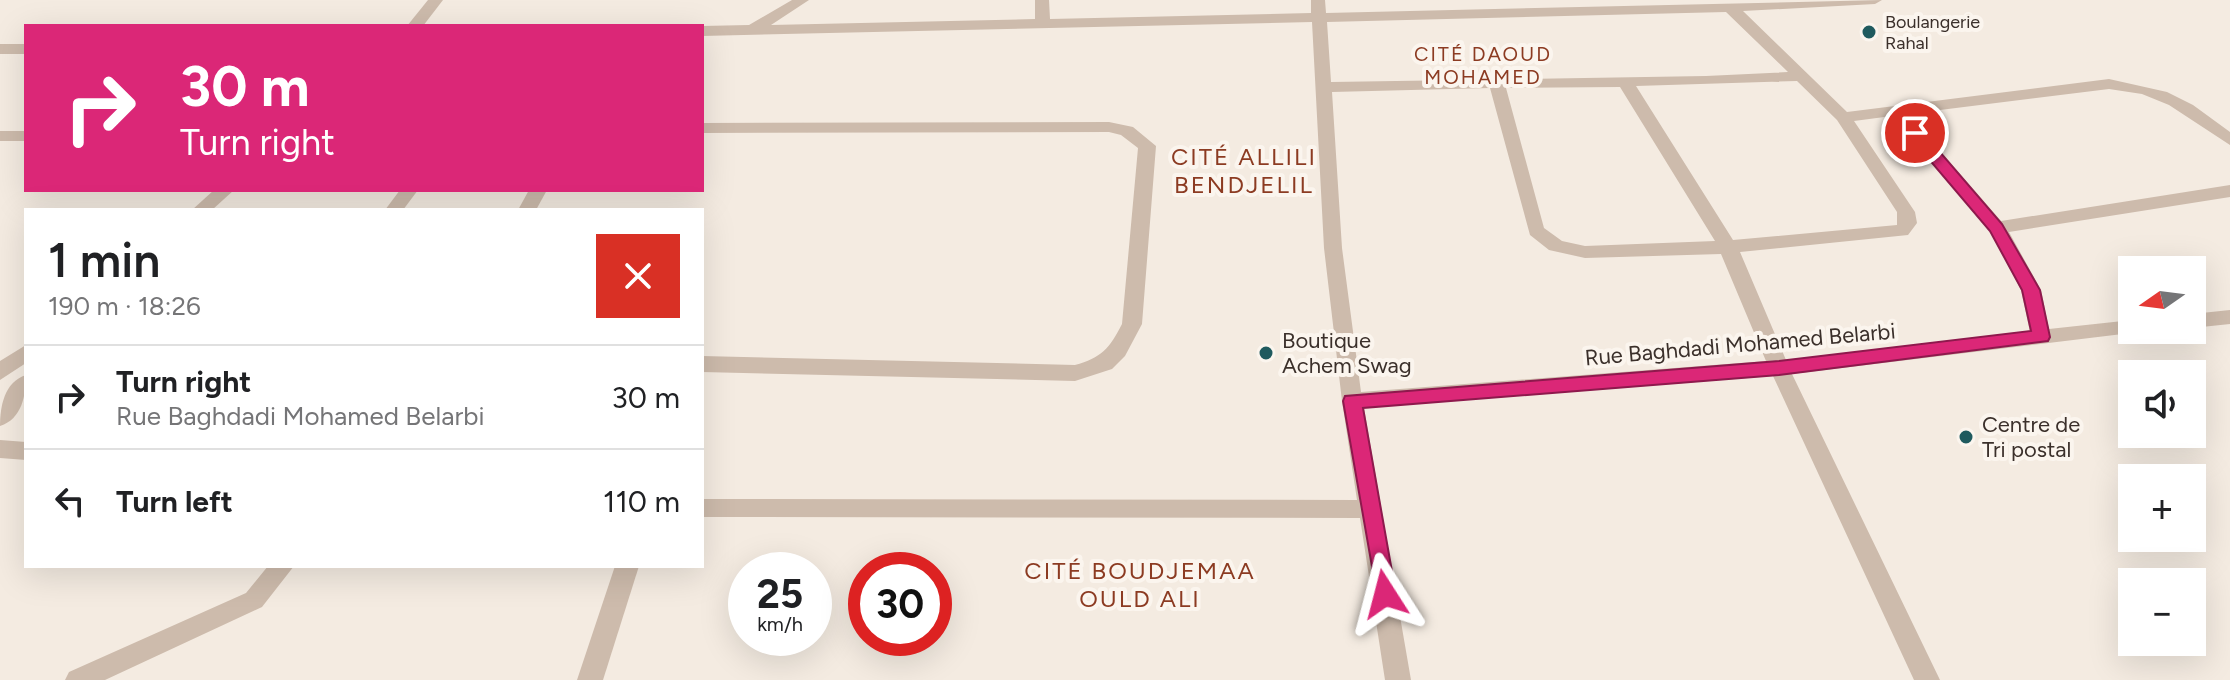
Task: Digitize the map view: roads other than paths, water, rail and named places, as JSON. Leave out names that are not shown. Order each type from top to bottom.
[{"type":"street","points":[[417,24],[436,0]]},
{"type":"street","points":[[753,29],[802,0]]},
{"type":"street","points":[[1042,0],[1043,23]]},
{"type":"street","points":[[704,31],[1043,23],[1319,8],[1553,5],[1731,8],[1875,0]]},
{"type":"street","points":[[1319,8],[1333,248],[1352,401],[1398,680]]},
{"type":"street","points":[[1497,83],[1536,231],[1556,246],[1585,252],[1728,247],[1902,231],[1908,223],[1906,212],[1843,117],[1731,8]]},
{"type":"street","points":[[0,49],[24,49]]},
{"type":"street","points":[[1323,87],[1802,76]]},
{"type":"street","points":[[1625,82],[1728,247],[1779,368],[1927,680]]},
{"type":"street","points":[[1843,117],[2109,84],[2143,87],[2178,100],[2230,140]]},
{"type":"street","points":[[1895,109],[1997,228],[2031,290],[2041,337]]},
{"type":"street","points":[[704,128],[1109,127],[1127,131],[1147,146],[1132,324],[1118,351],[1105,364],[1075,373],[704,364]]},
{"type":"street","points":[[0,136],[24,136]]},
{"type":"street","points":[[1997,228],[2230,191]]},
{"type":"street","points":[[203,208],[223,192]]},
{"type":"street","points":[[2206,320],[2230,317]]},
{"type":"street","name":"Rue Baghdadi Mohamed Belarbi","points":[[1352,401],[1779,368],[2118,329]]},
{"type":"street","points":[[0,372],[24,354]]},
{"type":"street","points":[[0,418],[24,386]]},
{"type":"street","points":[[0,449],[24,451]]},
{"type":"street","points":[[704,508],[1372,509]]},
{"type":"street","points":[[78,680],[254,600],[280,568]]},
{"type":"street","points":[[590,680],[626,568]]},
{"type":"place","name":"Boulangerie Rahal","points":[[1869,32]]},
{"type":"place","name":"Boutique Achem Swag","points":[[1266,353]]},
{"type":"place","name":"Centre de Tri postal","points":[[1966,437]]},
{"type":"district","name":"CITÉ DAOUD MOHAMED","points":[[1483,66]]},
{"type":"district","name":"CITÉ ALLILI BENDJELIL","points":[[1244,171]]},
{"type":"district","name":"CITÉ BOUDJEMAA OULD ALI","points":[[1140,585]]}]
